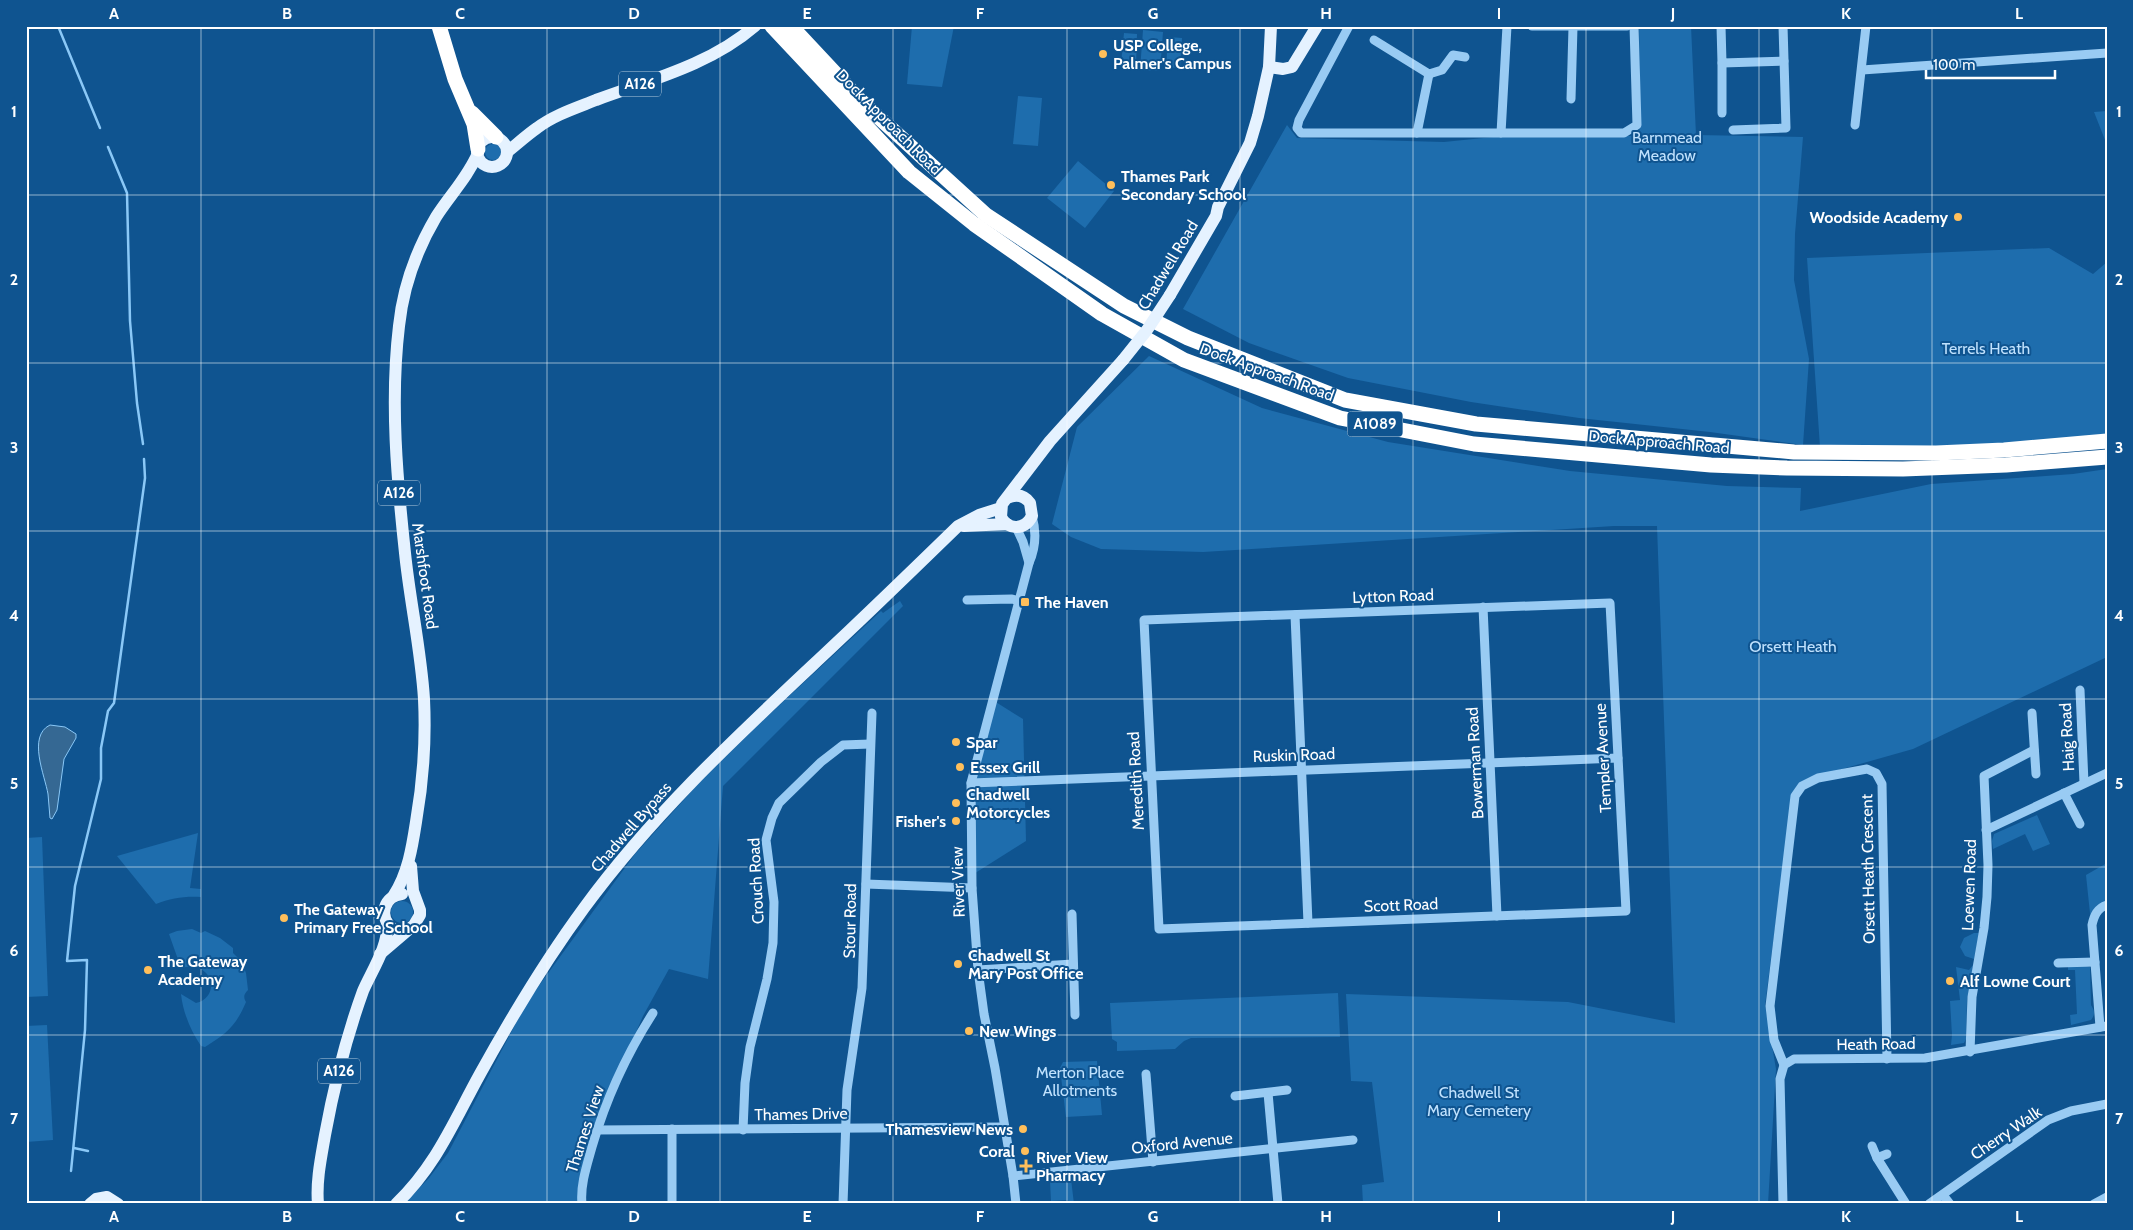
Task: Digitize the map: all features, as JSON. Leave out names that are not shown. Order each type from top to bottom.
[{"type":"highway","points":[[439,26],[455,79],[474,124],[478,151]]},
{"type":"highway","name":"Dock Approach Road","points":[[772,26],[909,172],[974,224],[1102,314],[1184,360],[1340,418],[1474,444],[1711,465],[1804,469],[1904,469],[2006,465],[2107,456]]},
{"type":"highway","name":"Dock Approach Road","points":[[791,26],[863,103],[986,215],[1132,310],[1188,338],[1345,400],[1476,424],[1794,452],[1936,453],[2004,450],[2107,441]]},
{"type":"highway","points":[[467,106],[478,122],[497,138]]},
{"type":"main road","name":"A126","points":[[507,152],[537,128],[575,108],[694,64],[742,37],[755,26]]},
{"type":"main road","name":"Chadwell Road","points":[[1004,503],[1036,458],[1123,360],[1147,330],[1212,224],[1218,207],[1250,143],[1269,67],[1271,26]]},
{"type":"main road","points":[[1269,67],[1283,69],[1292,67],[1317,26]]},
{"type":"main road","name":"A126","points":[[497,138],[537,128]]},
{"type":"main road","points":[[486,138],[497,138],[505,144],[507,152],[504,161],[493,167],[481,162],[478,151],[486,138]]},
{"type":"main road","name":"Marshfoot Road","points":[[316,1200],[319,1168],[333,1094],[345,1046],[363,992],[387,935],[384,906],[394,895],[405,876],[410,858],[422,783],[424,711],[418,644],[405,557],[396,424],[396,349],[402,302],[409,275],[429,230],[474,163],[478,151]]},
{"type":"main road","name":"Marshfoot Road","points":[[456,190],[480,172],[493,167]]},
{"type":"main road","name":"Chadwell Road","points":[[1027,500],[1028,484],[1036,458]]},
{"type":"main road","points":[[958,526],[1011,526],[1026,524],[1032,516],[1032,507],[1027,500],[1018,495],[1004,503],[1001,517],[1011,526]]},
{"type":"main road","name":"Chadwell Bypass","points":[[396,1204],[408,1192],[441,1149],[522,999],[585,907],[631,849],[696,778],[753,721],[958,526],[1004,503]]},
{"type":"main road","name":"Marshfoot Road","points":[[380,954],[414,925],[420,916],[420,910],[413,891],[410,858]]},
{"type":"main road","points":[[394,895],[406,894],[416,900]]},
{"type":"main road","points":[[387,923],[392,928],[402,930],[414,925]]},
{"type":"main road","points":[[90,1204],[96,1199],[107,1197],[118,1204]]},
{"type":"street","points":[[1349,26],[1299,120],[1297,128],[1302,134],[1624,133],[1637,124],[1634,26]]},
{"type":"street","points":[[1501,133],[1507,26]]},
{"type":"street","points":[[1532,26],[1628,26]]},
{"type":"street","points":[[1721,26],[1722,113]]},
{"type":"street","points":[[1733,130],[1786,128],[1783,26]]},
{"type":"street","points":[[1855,125],[1866,26]]},
{"type":"street","points":[[1571,99],[1573,27]]},
{"type":"street","points":[[1374,40],[1429,74],[1442,70],[1453,55],[1465,56]]},
{"type":"street","points":[[1862,70],[2107,52]]},
{"type":"street","points":[[1722,63],[1784,61]]},
{"type":"street","points":[[1417,133],[1429,74]]},
{"type":"street","name":"River View","points":[[1016,1204],[1014,1176],[984,1014],[978,970],[972,888],[971,782],[1034,550],[1035,527],[1032,516]]},
{"type":"street","points":[[1011,526],[1029,563]]},
{"type":"street","points":[[975,590],[971,600],[1019,601]]},
{"type":"street","name":"Lytton Road","points":[[1177,619],[1610,603]]},
{"type":"street","name":"Templer Avenue","points":[[1610,603],[1626,911]]},
{"type":"street","name":"Bowerman Road","points":[[1483,608],[1497,916]]},
{"type":"street","points":[[1295,615],[1308,923]]},
{"type":"street","name":"Meredith Road","points":[[1158,916],[1144,620],[1177,619]]},
{"type":"street","name":"Haig Road","points":[[2080,690],[2084,783]]},
{"type":"street","name":"Stour Road","points":[[844,1204],[844,1129],[847,1090],[862,988],[872,713]]},
{"type":"street","points":[[2032,713],[2036,774]]},
{"type":"street","name":"Crouch Road","points":[[743,1130],[745,1083],[750,1047],[767,979],[773,943],[774,902],[766,840],[772,818],[779,803],[820,762],[843,745],[870,744]]},
{"type":"street","name":"Loewen Road","points":[[1970,1052],[1972,997],[1984,928],[1987,897],[1984,776],[2034,750]]},
{"type":"street","name":"Ruskin Road","points":[[971,782],[1618,758]]},
{"type":"street","name":"Orsett Heath Crescent","points":[[1784,1065],[1774,1040],[1770,1006],[1795,796],[1802,786],[1818,778],[1867,769],[1876,773],[1882,784],[1887,1059]]},
{"type":"street","name":"Haig Road","points":[[1986,830],[2107,773]]},
{"type":"street","name":"Haig Road","points":[[2064,793],[2080,824]]},
{"type":"street","points":[[866,884],[972,888]]},
{"type":"street","points":[[2103,1026],[2092,925],[2095,914],[2105,906]]},
{"type":"street","name":"Scott Road","points":[[1158,916],[1159,929],[1626,911]]},
{"type":"street","points":[[1072,914],[1075,1015]]},
{"type":"street","points":[[2058,963],[2095,962]]},
{"type":"street","points":[[978,970],[1073,964]]},
{"type":"street","name":"Thames View","points":[[582,1204],[581,1195],[587,1164],[606,1102],[652,1013]]},
{"type":"street","name":"Heath Road","points":[[1784,1065],[1794,1059],[1925,1058],[1970,1052],[2103,1026]]},
{"type":"street","points":[[1783,1204],[1780,1079],[1784,1065]]},
{"type":"street","points":[[1146,1074],[1153,1162]]},
{"type":"street","points":[[1235,1096],[1287,1090]]},
{"type":"street","points":[[1268,1093],[1278,1204]]},
{"type":"street","name":"Cherry Walk","points":[[1930,1204],[2048,1120],[2071,1111],[2107,1104]]},
{"type":"street","name":"Thames Drive","points":[[597,1130],[1005,1127]]},
{"type":"street","points":[[672,1129],[672,1204]]},
{"type":"street","name":"Oxford Avenue","points":[[1014,1176],[1353,1140]]},
{"type":"street","points":[[1872,1146],[1906,1204]]},
{"type":"street","points":[[1878,1158],[1887,1154]]},
{"type":"street","points":[[1942,1195],[1950,1204]]},
{"type":"street","points":[[2094,1204],[2107,1197]]},
{"type":"green space","points":[[912,26],[954,26],[942,87],[907,84]]},
{"type":"green space","name":"Barnmead Meadow","points":[[1639,26],[1691,26],[1696,135],[1803,137],[1795,234],[1794,280],[1809,359],[1803,445],[1710,432],[1579,418],[1471,402],[1348,378],[1249,343],[1183,309],[1287,125],[1297,138],[1444,142],[1493,137],[1631,136],[1640,129]]},
{"type":"green space","points":[[1143,30],[1163,32],[1160,71],[1140,70]]},
{"type":"green space","points":[[1124,33],[1137,34],[1136,65],[1121,64]]},
{"type":"green space","points":[[1168,37],[1182,38],[1180,68],[1166,67]]},
{"type":"green space","points":[[1018,96],[1042,98],[1038,146],[1013,144]]},
{"type":"green space","points":[[2107,111],[2107,145],[2094,112]]},
{"type":"green space","points":[[493,144],[499,146],[501,152],[499,158],[493,160],[487,158],[485,152],[487,146]]},
{"type":"green space","points":[[1078,161],[1114,191],[1085,228],[1047,198]]},
{"type":"green space","name":"Terrels Heath","points":[[2049,248],[2093,274],[2107,262],[2107,436],[1971,446],[1820,447],[1807,258]]},
{"type":"green space","points":[[1149,356],[1262,408],[1388,442],[1570,471],[1727,486],[1801,488],[1800,511],[1931,484],[2073,474],[2107,469],[2107,657],[1913,749],[1821,775],[1792,796],[1765,1005],[1776,1069],[1768,1204],[1363,1204],[1362,1185],[1384,1182],[1372,1082],[1351,1081],[1346,994],[1568,1002],[1675,1023],[1657,526],[1614,526],[1203,552],[1101,549],[1071,537],[1052,524],[1077,427]]},
{"type":"green space","points":[[900,601],[903,606],[723,786],[708,979],[669,969],[643,1016],[606,1102],[582,1204],[404,1204],[429,1178],[448,1153],[527,1002],[635,854],[699,783],[757,726],[881,611],[883,613]]},
{"type":"green space","points":[[991,699],[1023,719],[1026,841],[972,875],[971,796]]},
{"type":"green space","points":[[2037,815],[2050,844],[2033,851],[2025,834],[1993,849],[1992,841],[1994,834]]},
{"type":"green space","points":[[198,833],[190,888],[201,889],[201,897],[178,898],[156,904],[117,856]]},
{"type":"green space","points":[[42,837],[48,996],[26,997],[26,838]]},
{"type":"green space","points":[[2107,863],[2107,903],[2091,923],[2086,875]]},
{"type":"green space","points":[[402,901],[410,904],[413,912],[410,920],[402,923],[394,920],[391,912],[394,904]]},
{"type":"green space","points":[[192,929],[201,933],[205,931],[220,938],[233,948],[233,953],[240,958],[246,973],[248,990],[244,996],[246,1002],[234,1023],[219,1038],[205,1047],[201,1046],[191,1028],[181,994],[196,1003],[204,1000],[209,994],[210,980],[201,969],[192,967],[181,968],[169,934]]},
{"type":"green space","points":[[1974,933],[1979,933],[1974,959],[1965,956],[1960,947],[1964,938]]},
{"type":"green space","points":[[1973,965],[1967,1000],[1966,1039],[1964,1043],[1951,1045],[1950,1001],[1960,1000],[1956,967],[1969,970]]},
{"type":"green space","points":[[2083,965],[2090,967],[2091,1005],[2094,1015],[2091,1020],[2071,1025],[2070,1015],[2077,1014],[2075,970],[2068,970],[2068,966]]},
{"type":"green space","points":[[1338,993],[1340,1037],[1191,1038],[1175,1049],[1117,1051],[1117,1042],[1112,1039],[1110,1003]]},
{"type":"green space","points":[[47,1025],[53,1140],[26,1142],[26,1026]]},
{"type":"green space","name":"Merton Place Allotments","points":[[1097,1061],[1102,1115],[1066,1117],[1060,1068],[1063,1062]]},
{"type":"green space","points":[[1071,1179],[1074,1204],[1069,1204],[1068,1200],[1051,1201],[1050,1181]]},
{"type":"shaded area","points":[[50,725],[65,727],[76,734],[76,738],[64,759],[57,810],[52,819],[50,818],[48,794],[38,747],[43,730]]},
{"type":"waterway","points":[[58,26],[100,128]]},
{"type":"waterway","points":[[108,147],[127,193],[130,321],[137,403],[143,444]]},
{"type":"waterway","points":[[71,1171],[85,1030],[87,960],[67,961],[75,886],[101,779],[101,748],[108,711],[114,703],[145,478],[144,459]]},
{"type":"waterway","points":[[74,1148],[88,1151]]},
{"type":"place","name":"USP College, Palmer's Campus","points":[[1103,54]]},
{"type":"place","name":"Thames Park Secondary School","points":[[1111,185]]},
{"type":"place","name":"Woodside Academy","points":[[1958,217]]},
{"type":"place","name":"The Haven","points":[[1025,602]]},
{"type":"place","name":"Spar","points":[[956,742]]},
{"type":"place","name":"Essex Grill","points":[[960,767]]},
{"type":"place","name":"Chadwell Motorcycles","points":[[956,803]]},
{"type":"place","name":"Fisher's","points":[[956,821]]},
{"type":"place","name":"The Gateway Primary Free School","points":[[284,918]]},
{"type":"place","name":"Chadwell St Mary Post Office","points":[[958,964]]},
{"type":"place","name":"The Gateway Academy","points":[[148,970]]},
{"type":"place","name":"Alf Lowne Court","points":[[1950,981]]},
{"type":"place","name":"New Wings","points":[[969,1031]]},
{"type":"place","name":"Thamesview News","points":[[1023,1129]]},
{"type":"place","name":"Coral","points":[[1025,1151]]},
{"type":"place","name":"River View Pharmacy","points":[[1026,1166]]},
{"type":"park label","name":"Orsett Heath","points":[[1793,646]]},
{"type":"park label","name":"Chadwell St Mary Cemetery","points":[[1479,1101]]}]
